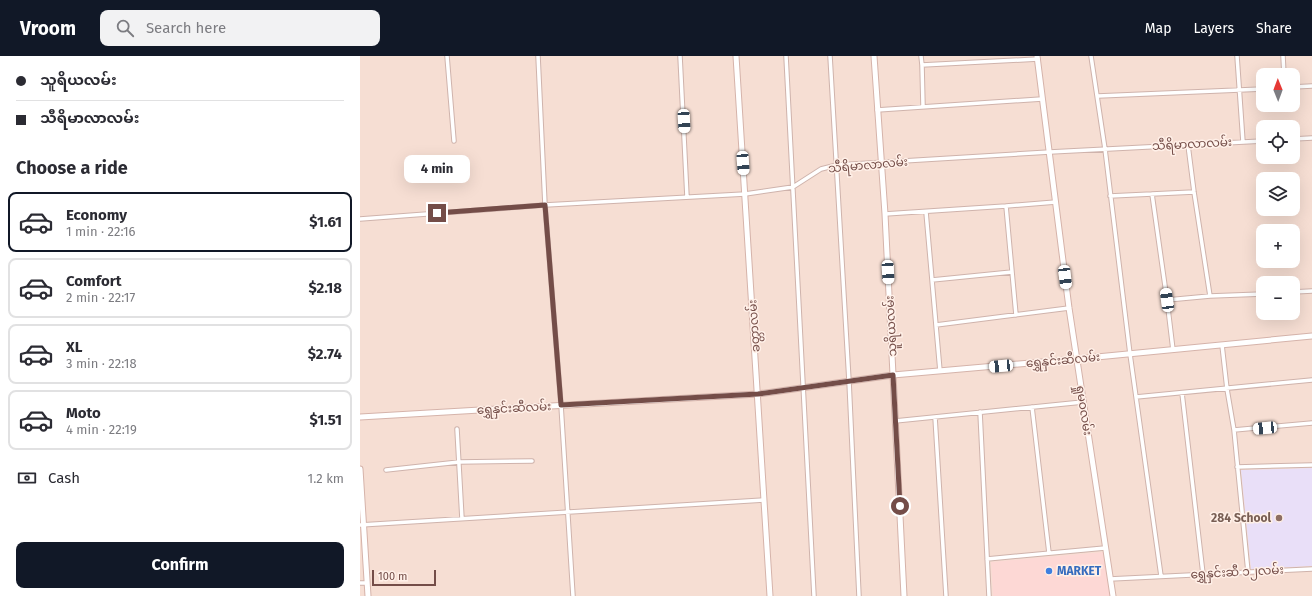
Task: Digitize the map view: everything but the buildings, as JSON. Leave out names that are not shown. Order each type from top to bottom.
[{"type":"street","points":[[447,56],[454,141]]},
{"type":"street","points":[[538,56],[545,205],[569,512],[573,596]]},
{"type":"street","points":[[680,56],[687,197]]},
{"type":"street","name":"ခတ္တာလမ်း","points":[[736,56],[770,596]]},
{"type":"street","points":[[786,56],[814,596]]},
{"type":"street","points":[[830,56],[849,381],[859,596]]},
{"type":"street","name":"သူရိယလမ်း","points":[[874,56],[885,214],[904,596]]},
{"type":"street","points":[[921,56],[923,106]]},
{"type":"street","points":[[1092,56],[1130,354],[1161,576]]},
{"type":"street","points":[[1237,56],[1243,142]]},
{"type":"street","points":[[1283,56],[1284,68]]},
{"type":"street","points":[[922,65],[1038,58]]},
{"type":"street","name":"ရှုမဝလမ်း","points":[[1038,58],[1076,359],[1113,596]]},
{"type":"street","points":[[1300,87],[1312,86]]},
{"type":"street","points":[[1098,96],[1256,89]]},
{"type":"street","points":[[878,110],[1042,99]]},
{"type":"street","points":[[1300,139],[1312,138]]},
{"type":"street","name":"သီရိမာလာလမ်း","points":[[360,219],[545,205],[745,194],[793,187],[821,169],[837,166],[1050,152],[1256,141]]},
{"type":"street","points":[[1188,145],[1210,296]]},
{"type":"street","points":[[1110,196],[1194,192]]},
{"type":"street","points":[[1152,194],[1167,300],[1172,350]]},
{"type":"street","points":[[885,214],[1056,202]]},
{"type":"street","points":[[1006,206],[1016,315]]},
{"type":"street","points":[[926,212],[940,371]]},
{"type":"street","points":[[932,280],[1012,272]]},
{"type":"street","points":[[1300,292],[1312,292]]},
{"type":"street","points":[[1167,300],[1210,296],[1256,294]]},
{"type":"street","points":[[936,325],[1069,308]]},
{"type":"street","name":"ရွှေနှင်းဆီလမ်း","points":[[360,417],[758,394],[893,375],[1312,336]]},
{"type":"street","points":[[1222,345],[1234,430],[1248,572]]},
{"type":"street","points":[[1136,397],[1312,380]]},
{"type":"street","points":[[1182,393],[1203,574]]},
{"type":"street","points":[[896,421],[1083,402]]},
{"type":"street","points":[[1032,407],[1049,553]]},
{"type":"street","points":[[980,412],[989,596]]},
{"type":"street","points":[[935,417],[946,596]]},
{"type":"street","points":[[1234,430],[1312,423]]},
{"type":"street","points":[[457,429],[462,519]]},
{"type":"street","points":[[386,470],[459,462],[532,461]]},
{"type":"street","points":[[1238,467],[1312,465]]},
{"type":"street","points":[[360,469],[362,525],[368,596]]},
{"type":"street","points":[[362,525],[764,500]]},
{"type":"street","points":[[988,559],[1106,548]]},
{"type":"street","name":"ရွှေနှင်းဆီ ၁၂လမ်း","points":[[1110,579],[1312,569]]},
{"type":"street","points":[[360,583],[367,583]]},
{"type":"shaded area","points":[[360,56],[1312,56],[1312,596],[360,596]]},
{"type":"shaded area","name":"284 School","points":[[1312,468],[1312,566],[1251,569],[1241,470]]},
{"type":"shaded area","name":"MARKET","points":[[1103,552],[1110,596],[993,596],[991,562]]},
{"type":"place","name":"284 School","points":[[1279,518]]},
{"type":"place","name":"MARKET","points":[[1049,571]]},
{"type":"route","points":[[437,213],[545,205],[561,405],[758,394],[893,375],[900,506]]}]
